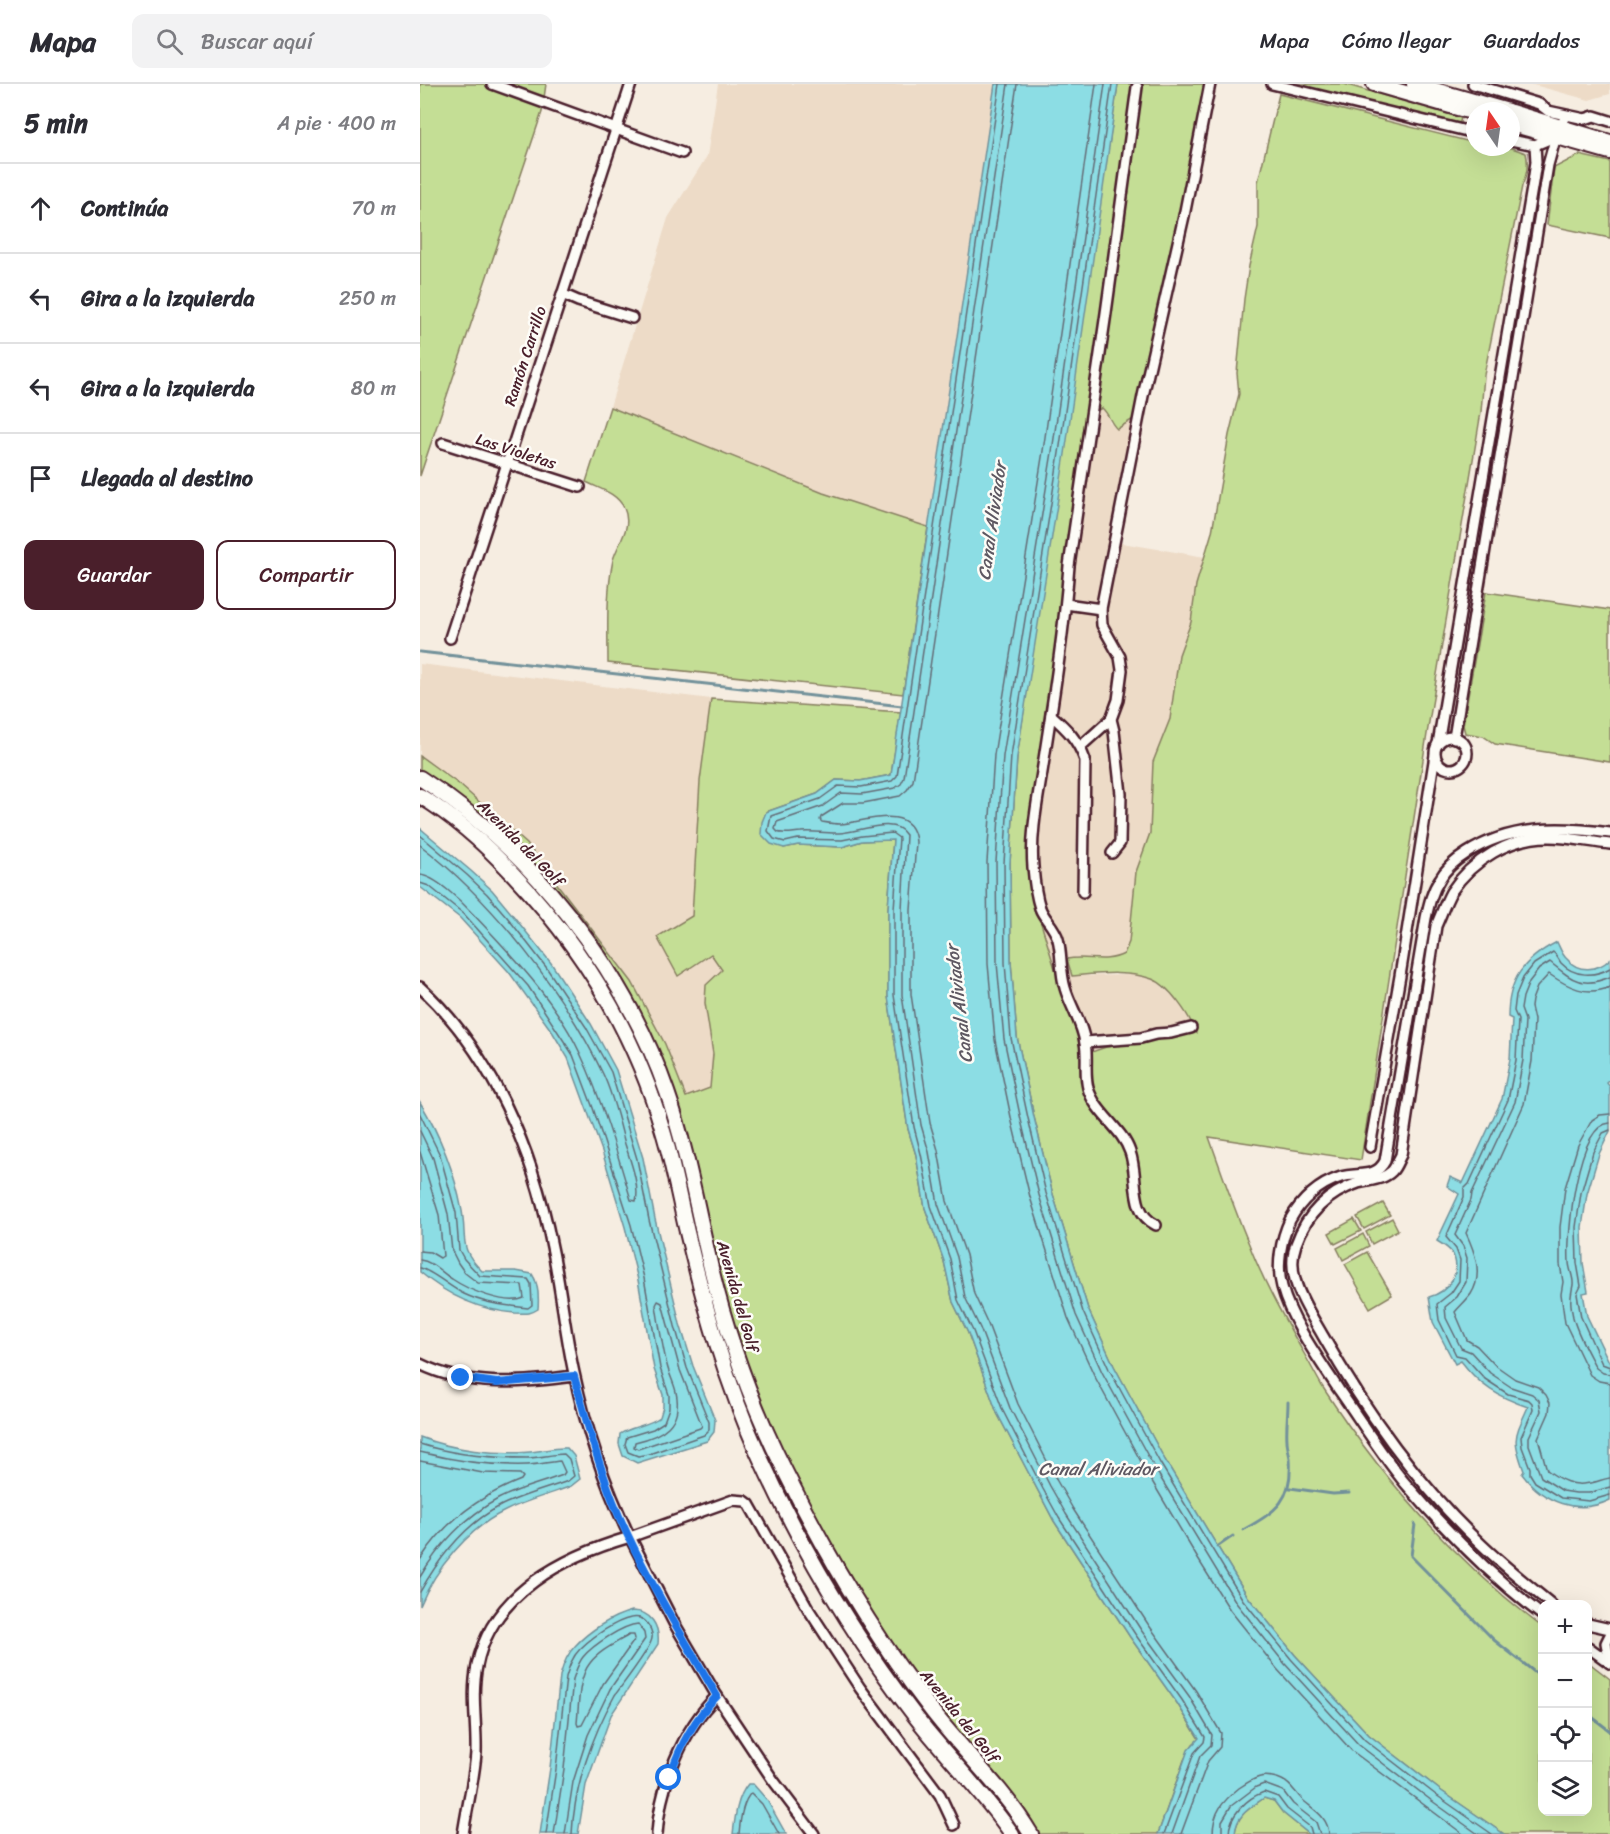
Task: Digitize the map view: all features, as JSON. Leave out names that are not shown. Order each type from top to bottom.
[{"type":"street","points":[[492,84],[615,131],[682,153]]},
{"type":"street","name":"Ramón Carrillo","points":[[450,638],[631,84]]},
{"type":"street","points":[[1080,747],[1111,719],[1118,699],[1120,657],[1102,625],[1101,609],[1143,396],[1184,216],[1210,84]]},
{"type":"street","points":[[1272,84],[1466,131]]},
{"type":"street","points":[[1374,84],[1466,110]]},
{"type":"street","points":[[1414,84],[1475,102]]},
{"type":"street","points":[[1473,84],[1539,104],[1561,126],[1610,152]]},
{"type":"street","points":[[1137,87],[1035,819],[1033,867],[1040,909],[1053,926],[1059,941],[1060,966],[1065,989],[1085,1042],[1088,1088],[1095,1103],[1130,1151],[1138,1206],[1146,1220],[1156,1225]]},
{"type":"street","points":[[1527,117],[1548,111]]},
{"type":"street","points":[[1520,115],[1610,142]]},
{"type":"street","points":[[1520,124],[1561,126],[1594,116],[1610,121]]},
{"type":"street","points":[[1520,142],[1535,145],[1561,126]]},
{"type":"street","points":[[1454,738],[1548,165],[1561,126]]},
{"type":"street","points":[[1370,1147],[1536,162],[1535,145]]},
{"type":"street","points":[[1517,275],[1530,277]]},
{"type":"street","points":[[562,294],[632,318]]},
{"type":"street","name":"Las Violetas","points":[[442,442],[580,487]]},
{"type":"street","points":[[1482,481],[1496,483]]},
{"type":"street","points":[[1066,604],[1101,609]]},
{"type":"street","points":[[1051,715],[1070,732],[1085,760],[1083,892]]},
{"type":"street","points":[[1111,719],[1121,794],[1120,843],[1112,852]]},
{"type":"street","points":[[1435,754],[1444,768],[1455,769],[1464,764],[1467,749],[1461,741],[1446,738],[1438,744]]},
{"type":"street","name":"Avenida del Golf","points":[[420,778],[480,822],[531,873],[569,916],[620,989],[646,1037],[668,1094],[680,1131],[724,1315],[750,1392],[784,1470],[831,1561],[866,1618],[924,1700],[962,1749],[1003,1793],[1030,1834]]},
{"type":"street","name":"Avenida del Golf","points":[[420,796],[491,850],[529,890],[576,948],[608,998],[634,1050],[653,1098],[664,1131],[714,1334],[735,1397],[771,1481],[824,1578],[884,1673],[915,1715],[1012,1834]]},
{"type":"street","points":[[1538,1612],[1508,1588],[1455,1537],[1394,1468],[1315,1353],[1287,1300],[1280,1275],[1284,1236],[1304,1200],[1319,1187],[1342,1177],[1372,1173],[1381,1169],[1385,1161],[1426,918],[1431,895],[1441,877],[1455,861],[1478,846],[1523,830],[1559,828],[1610,833]]},
{"type":"street","points":[[1545,1600],[1481,1545],[1401,1456],[1351,1386],[1298,1291],[1293,1260],[1296,1245],[1310,1214],[1330,1196],[1358,1183],[1378,1179],[1391,1172],[1401,1155],[1436,927],[1454,889],[1463,877],[1484,858],[1507,846],[1526,840],[1549,837],[1610,844]]},
{"type":"street","points":[[1468,852],[1476,865]]},
{"type":"street","points":[[1441,877],[1454,889]]},
{"type":"street","points":[[420,987],[468,1040],[497,1089],[526,1153],[539,1192],[553,1248],[574,1376],[611,1497],[669,1613],[717,1696],[773,1780],[814,1834]]},
{"type":"street","points":[[1085,1042],[1141,1038],[1156,1034],[1171,1034],[1191,1028]]},
{"type":"street","points":[[420,1364],[444,1374],[497,1383],[574,1376]]},
{"type":"street","points":[[463,1834],[476,1754],[474,1688],[477,1665],[483,1646],[506,1606],[535,1580],[588,1552],[733,1500],[745,1501],[749,1504],[809,1610],[860,1688],[940,1795],[954,1825]]},
{"type":"street","points":[[1592,1625],[1610,1629]]},
{"type":"street","points":[[1610,1635],[1606,1643],[1610,1663]]},
{"type":"street","points":[[1592,1647],[1608,1652]]},
{"type":"street","points":[[1592,1650],[1610,1663]]},
{"type":"street","points":[[657,1834],[658,1820],[675,1759],[699,1717],[717,1696]]},
{"type":"shaded area","points":[[718,84],[995,84],[928,527],[823,493],[610,407],[668,218],[707,156]]},
{"type":"shaded area","points":[[1530,84],[1610,84],[1610,94],[1589,100]]},
{"type":"shaded area","points":[[1102,408],[1106,411],[1110,423],[1135,418],[1110,541],[1205,557],[1196,585],[1191,622],[1179,655],[1170,719],[1153,762],[1150,833],[1136,872],[1129,942],[1124,954],[1113,959],[1095,960],[1075,957],[1072,976],[1136,975],[1155,980],[1175,998],[1191,1018],[1196,1033],[1089,1053],[1084,1049],[1068,1011],[1037,910],[1029,868],[1046,717],[1088,415]]},
{"type":"shaded area","points":[[420,664],[711,699],[700,781],[692,916],[722,971],[706,985],[705,1003],[713,1054],[710,1088],[686,1098],[665,1044],[632,982],[586,921],[552,878],[460,785],[420,756]]},
{"type":"green space","points":[[420,84],[546,84],[542,112],[420,476]]},
{"type":"green space","points":[[1118,84],[1208,84],[1135,418],[1117,429],[1102,408],[1088,415],[1031,815],[1037,910],[1068,1011],[1084,1049],[1089,1053],[1106,1047],[1196,1033],[1178,1002],[1159,982],[1133,974],[1072,976],[1067,959],[1117,957],[1124,954],[1129,942],[1136,872],[1150,833],[1153,762],[1170,719],[1179,655],[1191,622],[1196,585],[1212,532],[1229,435],[1239,394],[1237,373],[1244,299],[1258,227],[1258,182],[1279,94],[1466,141],[1466,156],[1520,156],[1520,151],[1526,153],[1526,174],[1484,375],[1481,412],[1427,734],[1361,1160],[1209,1137],[1238,1218],[1267,1285],[1322,1386],[1369,1453],[1422,1516],[1480,1574],[1538,1624],[1538,1816],[1592,1816],[1592,1665],[1610,1679],[1610,1834],[1504,1834],[1440,1790],[1369,1735],[1295,1655],[1248,1597],[1165,1460],[1114,1366],[1088,1309],[1052,1191],[1017,1037],[1011,962],[1010,863],[1017,757]]},
{"type":"green space","points":[[1294,84],[1344,84],[1461,118],[1459,125]]},
{"type":"green space","points":[[1579,155],[1610,162],[1610,238],[1547,225],[1554,168]]},
{"type":"green space","points":[[610,407],[823,493],[928,527],[903,694],[608,663],[609,586],[613,560],[627,522],[624,508],[617,499],[608,492],[586,482]]},
{"type":"green space","points":[[1486,592],[1610,610],[1610,762],[1495,744],[1483,736],[1465,733],[1463,725]]},
{"type":"green space","points":[[711,699],[901,712],[891,775],[860,781],[836,780],[817,794],[766,812],[784,848],[798,845],[842,847],[862,841],[893,839],[888,909],[888,996],[908,1129],[916,1155],[925,1208],[944,1261],[953,1302],[968,1333],[997,1413],[1054,1521],[1199,1739],[1193,1744],[1184,1760],[1158,1834],[1034,1834],[995,1780],[895,1654],[802,1496],[751,1380],[727,1309],[683,1126],[591,937],[420,773],[420,756],[460,785],[527,844],[632,982],[665,1044],[686,1097],[710,1088],[713,1054],[705,1003],[706,985],[722,970],[711,954],[678,976],[657,937],[692,916],[700,781]]},
{"type":"green space","points":[[420,786],[445,804],[494,845],[420,792]]},
{"type":"green space","points":[[541,892],[560,914],[589,952],[615,992],[656,1077],[677,1143],[732,1362],[753,1417],[809,1533],[851,1603],[944,1738],[1007,1812],[1022,1834],[1016,1834],[928,1726],[865,1637],[818,1559],[760,1446],[723,1350],[665,1120],[569,926]]},
{"type":"green space","points":[[1383,1203],[1390,1215],[1364,1229],[1357,1217]]},
{"type":"green space","points":[[1392,1218],[1398,1230],[1372,1244],[1366,1232]]},
{"type":"green space","points":[[1354,1219],[1361,1231],[1335,1244],[1329,1233]]},
{"type":"green space","points":[[1363,1234],[1369,1246],[1343,1260],[1337,1248]]},
{"type":"green space","points":[[1367,1252],[1392,1295],[1370,1308],[1345,1264]]},
{"type":"green space","points":[[1264,1798],[1274,1801],[1283,1813],[1309,1834],[1235,1834],[1241,1817]]},
{"type":"water","name":"Canal Aliviador","points":[[995,84],[1118,84],[1065,454],[1017,757],[1010,863],[1011,962],[1017,1037],[1052,1191],[1088,1309],[1114,1366],[1165,1460],[1248,1597],[1295,1655],[1369,1735],[1440,1790],[1504,1834],[1309,1834],[1283,1813],[1274,1801],[1264,1798],[1241,1817],[1235,1834],[1158,1834],[1188,1750],[1199,1738],[1054,1521],[997,1413],[968,1333],[953,1302],[944,1261],[925,1208],[916,1155],[908,1129],[888,996],[888,909],[893,840],[862,841],[842,847],[798,845],[784,848],[771,844],[761,834],[766,812],[817,794],[836,780],[860,781],[891,775]]},
{"type":"water","points":[[420,828],[492,890],[511,913],[551,963],[591,1024],[616,1070],[643,1158],[680,1324],[693,1366],[715,1420],[714,1432],[707,1441],[637,1463],[623,1456],[619,1444],[620,1434],[660,1417],[663,1395],[654,1369],[638,1280],[625,1227],[602,1151],[568,1058],[553,1033],[509,972],[460,918],[420,887]]},
{"type":"water","points":[[1557,942],[1564,956],[1577,967],[1594,968],[1610,959],[1610,1080],[1607,1083],[1610,1087],[1610,1131],[1599,1154],[1587,1194],[1582,1227],[1583,1263],[1588,1292],[1583,1293],[1587,1316],[1610,1364],[1610,1500],[1585,1507],[1562,1504],[1550,1499],[1530,1484],[1522,1474],[1524,1471],[1516,1438],[1528,1407],[1490,1390],[1461,1361],[1455,1364],[1433,1322],[1429,1297],[1448,1286],[1455,1274],[1455,1260],[1452,1253],[1437,1241],[1459,1194],[1447,1186],[1450,1177],[1463,1183],[1502,1099],[1510,1059],[1512,1019],[1508,1017],[1511,992],[1515,981],[1527,963]]},
{"type":"water","points":[[420,1102],[451,1169],[462,1211],[465,1243],[469,1256],[482,1271],[516,1271],[532,1274],[538,1295],[538,1309],[535,1311],[515,1313],[476,1305],[441,1288],[420,1272]]},
{"type":"water","points":[[420,1437],[446,1445],[489,1452],[517,1453],[567,1448],[574,1456],[580,1479],[571,1486],[513,1507],[479,1528],[444,1564],[420,1606]]},
{"type":"water","points":[[632,1611],[644,1614],[653,1621],[656,1626],[658,1644],[611,1715],[586,1785],[578,1834],[540,1834],[560,1676],[564,1664],[572,1649],[587,1635],[609,1620]]},
{"type":"water","points":[[748,1784],[753,1784],[767,1800],[786,1834],[733,1834],[739,1801]]},
{"type":"waterway","points":[[420,652],[902,706]]},
{"type":"waterway","points":[[1243,1530],[1274,1510],[1289,1484],[1288,1402]]},
{"type":"waterway","points":[[1290,1488],[1333,1494],[1349,1493]]},
{"type":"waterway","points":[[1415,1524],[1411,1556],[1494,1640],[1538,1675]]},
{"type":"waterway","points":[[1217,1547],[1233,1536]]},
{"type":"waterway","points":[[1592,1717],[1610,1731]]},
{"type":"route","points":[[461,1378],[497,1383],[530,1382],[574,1376],[592,1440],[620,1518],[674,1623],[717,1696],[705,1708],[693,1726],[675,1759],[669,1778]]}]
